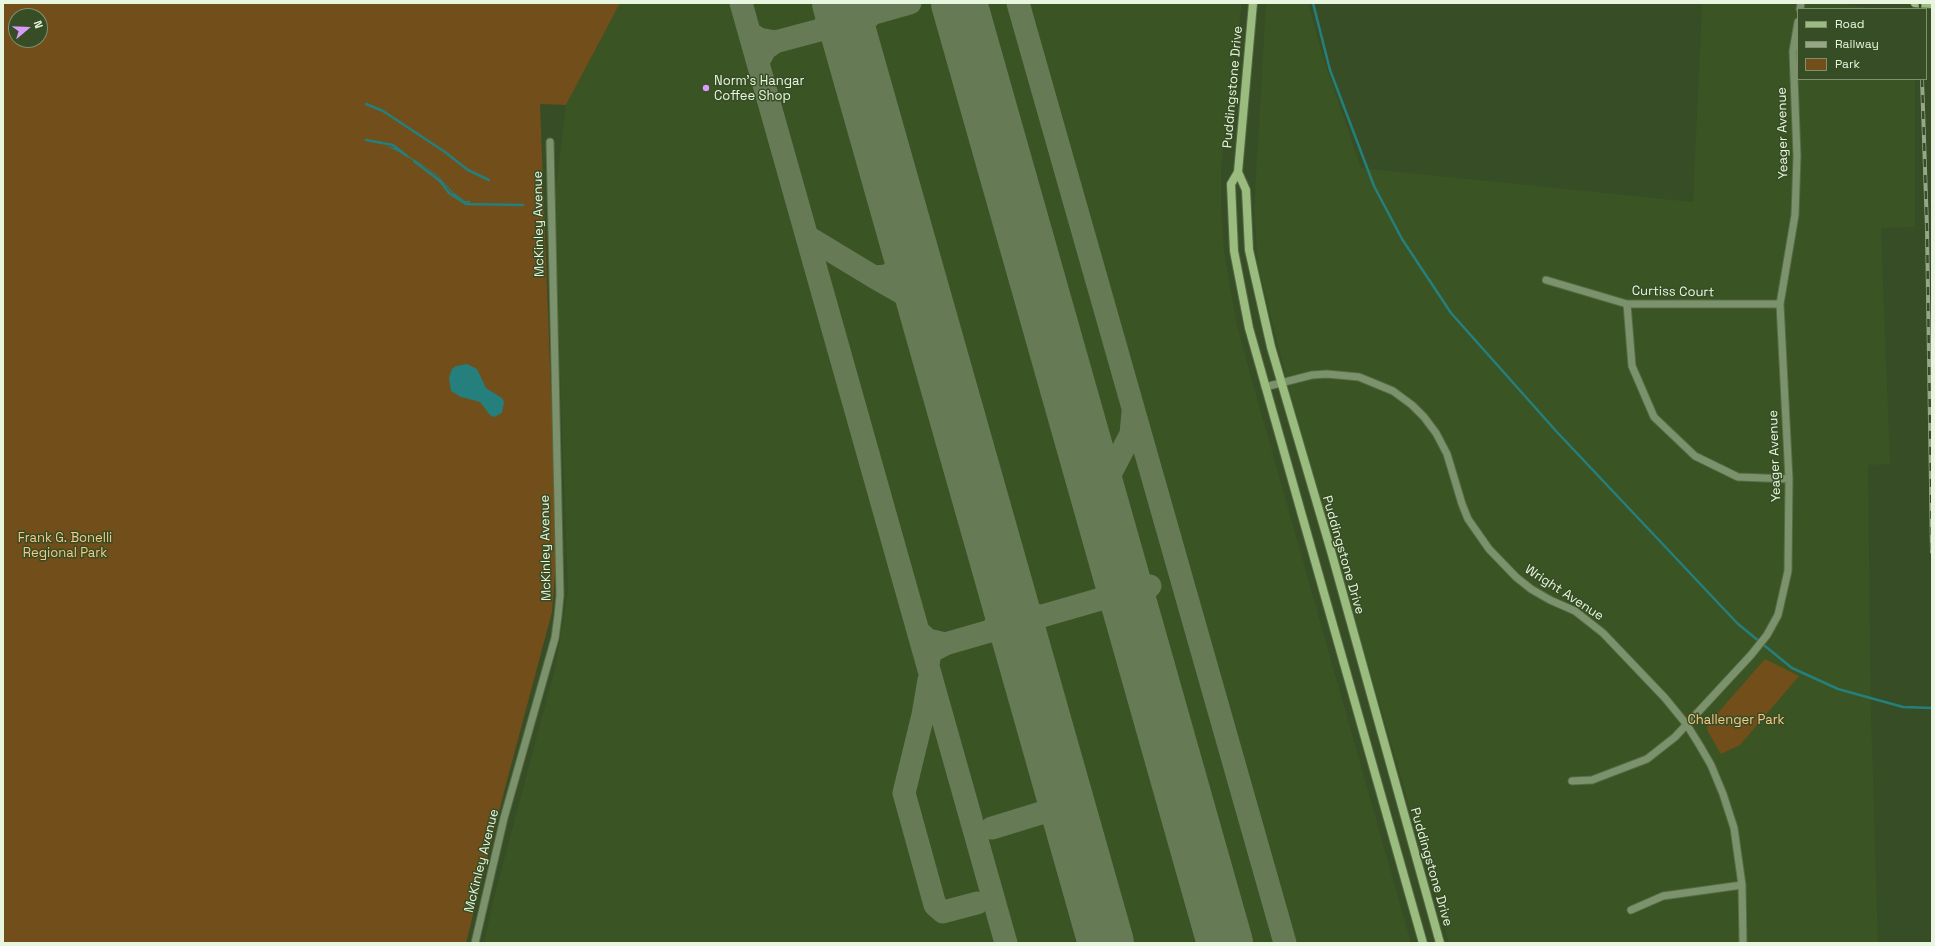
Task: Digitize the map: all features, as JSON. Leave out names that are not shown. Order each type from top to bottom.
[{"type":"street","name":"Puddingstone Drive","points":[[1253,3],[1238,172],[1231,184],[1234,251],[1249,328],[1265,387],[1422,943]]},
{"type":"street","points":[[1915,3],[1932,4]]},
{"type":"street","name":"Yeager Avenue","points":[[1572,781],[1592,780],[1647,759],[1687,725],[1755,650],[1767,635],[1778,615],[1788,571],[1789,479],[1780,304],[1795,215],[1798,156],[1793,51],[1797,28]]},
{"type":"street","name":"McKinley Avenue","points":[[475,943],[504,818],[553,645],[560,595],[550,142]]},
{"type":"street","name":"Puddingstone Drive","points":[[1238,172],[1246,190],[1249,250],[1255,281],[1281,382],[1331,551],[1440,943]]},
{"type":"street","name":"Curtiss Court","points":[[1546,280],[1627,304],[1780,304]]},
{"type":"street","points":[[1627,304],[1632,366],[1654,417],[1695,456],[1738,477],[1789,479]]},
{"type":"street","name":"Wright Avenue","points":[[1265,387],[1312,375],[1327,374],[1359,377],[1393,390],[1412,405],[1436,432],[1448,454],[1462,504],[1477,534],[1489,549],[1516,577],[1531,589],[1575,612],[1590,622],[1627,658],[1687,725],[1711,765],[1723,794],[1734,828],[1742,884],[1743,943]]},
{"type":"street","points":[[1631,910],[1663,896],[1742,884]]},
{"type":"shaded area","points":[[620,3],[1242,3],[1221,168],[1221,206],[1224,252],[1237,325],[1411,943],[484,943],[495,894],[555,668],[568,591],[554,203],[566,105]]},
{"type":"shaded area","points":[[1266,3],[1308,3],[1323,57],[1361,168],[1693,202],[1702,3],[1839,3],[1868,8],[1797,8],[1797,80],[1915,80],[1915,227],[1881,228],[1890,464],[1868,465],[1871,713],[1878,943],[1449,943],[1295,412],[1258,266],[1254,210]]},
{"type":"green space","name":"Frank G. Bonelli Regional Park","points":[[3,3],[620,3],[566,105],[540,104],[557,549],[552,612],[505,788],[466,943],[3,943]]},
{"type":"green space","name":"Challenger Park","points":[[1765,659],[1799,676],[1740,745],[1721,754],[1707,730],[1708,724]]},
{"type":"water","points":[[385,146],[395,148],[425,166],[438,176],[454,193],[465,201],[471,201],[469,203],[464,202],[454,195],[438,177],[424,166]]},
{"type":"water","points":[[467,364],[477,369],[486,388],[502,398],[504,402],[502,413],[494,417],[490,415],[480,402],[461,397],[451,391],[449,378],[452,369],[456,366]]},
{"type":"waterway","points":[[1313,3],[1330,70],[1374,186],[1402,239],[1451,313],[1556,431],[1738,624],[1792,668],[1838,689],[1903,707],[1932,708]]},
{"type":"waterway","points":[[366,104],[383,111],[445,152],[468,170],[489,180]]},
{"type":"waterway","points":[[366,140],[393,145],[407,156]]},
{"type":"waterway","points":[[414,161],[440,181],[449,193],[466,204],[523,205]]},
{"type":"taxiway","points":[[741,3],[1006,943]]},
{"type":"taxiway","points":[[836,3],[835,12],[830,21],[820,30],[829,30],[838,33],[853,49]]},
{"type":"taxiway","points":[[844,3],[860,14],[872,14],[856,28],[853,49]]},
{"type":"taxiway","points":[[871,14],[910,3]]},
{"type":"taxiway","points":[[950,3],[954,6],[966,29]]},
{"type":"taxiway","points":[[1018,3],[1285,943]]},
{"type":"taxiway","points":[[775,42],[820,30]]},
{"type":"taxiway","points":[[750,33],[759,39],[775,42],[765,49],[758,62]]},
{"type":"taxiway","points":[[808,237],[874,277]]},
{"type":"taxiway","points":[[908,243],[905,260],[901,267],[887,276],[874,277],[918,302],[931,325]]},
{"type":"taxiway","points":[[1117,461],[1131,434],[1133,412]]},
{"type":"taxiway","points":[[1087,454],[1097,465],[1108,466],[1117,461],[1105,484],[1103,510]]},
{"type":"taxiway","points":[[1119,567],[1115,587],[1108,595],[1101,599],[1115,602],[1133,618]]},
{"type":"taxiway","points":[[1119,567],[1131,580],[1137,584],[1150,586],[1139,596],[1135,605],[1133,618]]},
{"type":"taxiway","points":[[1009,599],[1004,618],[990,631],[1003,632],[1022,645]]},
{"type":"taxiway","points":[[1042,616],[1101,599]]},
{"type":"taxiway","points":[[1010,603],[1020,612],[1027,615],[1042,616],[1035,620],[1030,626],[1021,642]]},
{"type":"taxiway","points":[[945,644],[990,631]]},
{"type":"taxiway","points":[[919,632],[928,640],[945,644],[930,652],[928,665]]},
{"type":"taxiway","points":[[929,680],[923,715],[904,793],[935,905],[943,912],[977,903]]},
{"type":"taxiway","points":[[1060,782],[1057,798],[1048,809],[1041,813],[1049,813],[1062,817],[1072,825]]},
{"type":"taxiway","points":[[992,828],[1041,813]]},
{"type":"runway","points":[[840,3],[1106,943]]},
{"type":"runway","points":[[959,3],[1225,943]]},
{"type":"railway","points":[[1920,3],[1920,8]]},
{"type":"railway","points":[[1922,80],[1927,228],[1932,552]]},
{"type":"place","name":"Norm's Hangar Coffee Shop","points":[[706,88]]}]
